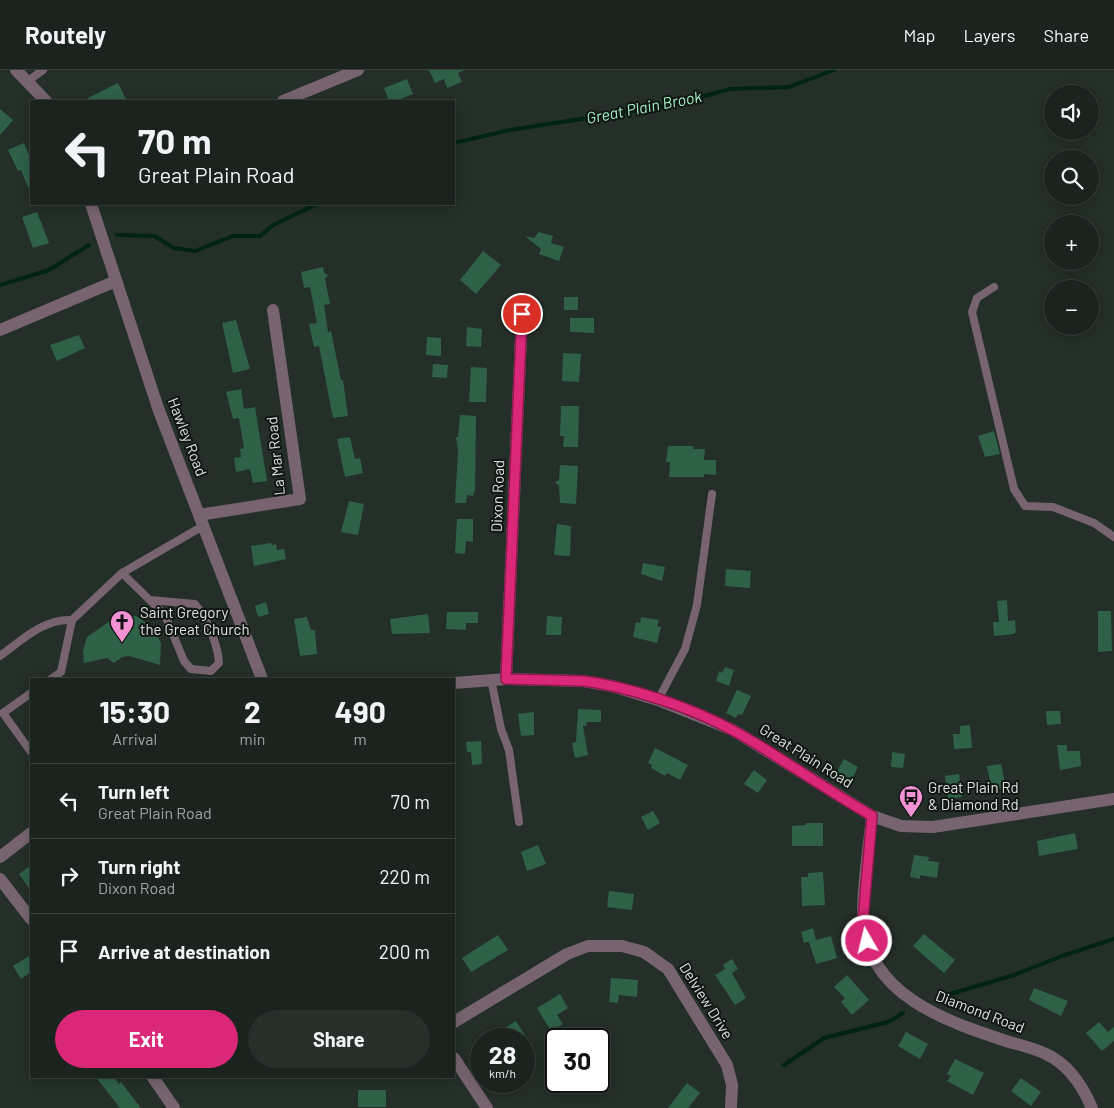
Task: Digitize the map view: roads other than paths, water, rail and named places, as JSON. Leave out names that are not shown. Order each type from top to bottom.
[{"type":"street","points":[[16,70],[45,100]]},
{"type":"street","points":[[285,100],[358,70]]},
{"type":"street","name":"Hawley Road","points":[[91,205],[158,408],[262,678]]},
{"type":"street","points":[[0,330],[116,280]]},
{"type":"street","name":"La Mar Road","points":[[201,521],[300,499],[273,310]]},
{"type":"street","name":"Dixon Road","points":[[506,679],[522,314]]},
{"type":"street","name":"Great Plain Road","points":[[455,683],[491,679],[583,681],[612,686],[658,700],[733,730],[872,816],[901,826],[933,827],[1114,799]]},
{"type":"street","name":"Diamond Road","points":[[872,816],[863,919],[867,941],[878,967],[901,994],[938,1016],[1047,1054],[1072,1073],[1092,1108]]},
{"type":"street","points":[[0,857],[30,835]]},
{"type":"street","points":[[0,879],[30,919]]},
{"type":"street","name":"Delview Drive","points":[[455,1021],[566,954],[588,946],[622,946],[644,952],[668,969],[727,1065],[732,1085],[731,1108]]},
{"type":"street","points":[[455,1060],[487,1108]]},
{"type":"street","points":[[153,1078],[174,1108]]},
{"type":"lane","points":[[28,81],[43,70]]},
{"type":"lane","points":[[994,287],[977,298],[972,312],[1014,489],[1025,506],[1053,507],[1094,523],[1114,538]]},
{"type":"lane","points":[[658,700],[685,649],[697,605],[712,494]]},
{"type":"lane","points":[[52,678],[61,672],[72,620],[122,574],[201,521]]},
{"type":"lane","points":[[122,574],[165,615],[184,661],[191,669],[211,671],[219,664],[218,654],[195,604],[150,600]]},
{"type":"lane","points":[[0,656],[49,623],[61,619],[72,620]]},
{"type":"lane","points":[[491,679],[501,729],[509,750],[519,822]]},
{"type":"lane","points":[[30,694],[2,713],[30,751]]},
{"type":"waterway","name":"Great Plain Brook","points":[[455,143],[510,130],[671,105],[730,89],[789,87],[834,70]]},
{"type":"waterway","name":"Great Plain Brook","points":[[117,235],[154,236],[174,248],[195,251],[233,236],[260,236],[273,225],[315,205]]},
{"type":"waterway","name":"Great Plain Brook","points":[[0,285],[49,270],[89,245]]},
{"type":"waterway","points":[[947,995],[1014,975],[1062,956],[1114,939]]},
{"type":"waterway","points":[[784,1065],[824,1038],[888,1022],[903,1013]]},
{"type":"place","name":"Saint Gregory the Great Church","points":[[122,643]]},
{"type":"place","name":"Great Plain Rd & Diamond Rd","points":[[911,818]]}]
